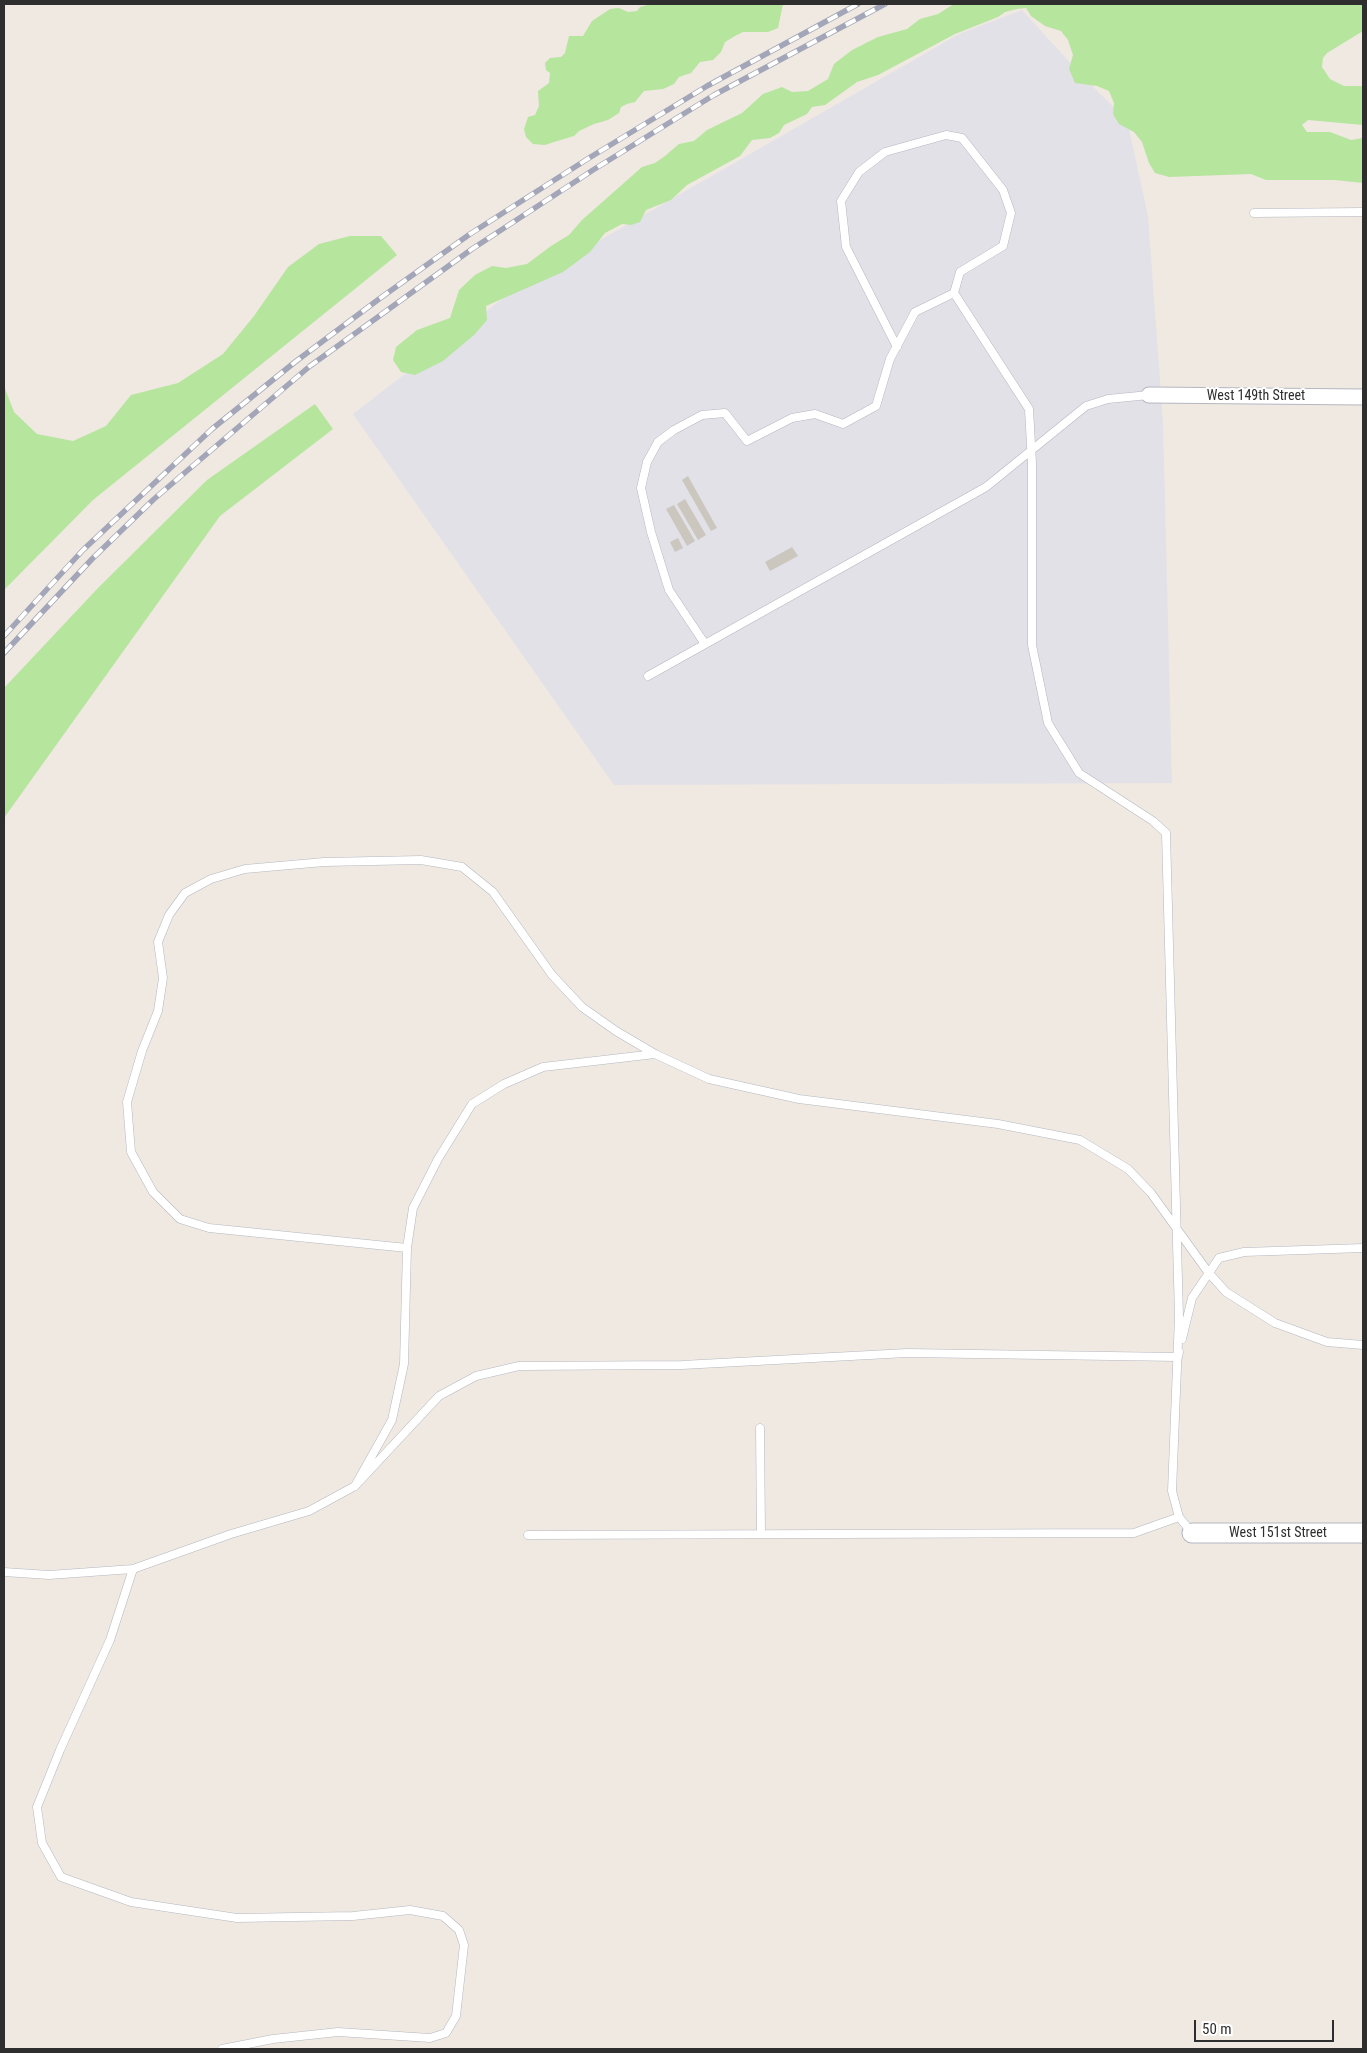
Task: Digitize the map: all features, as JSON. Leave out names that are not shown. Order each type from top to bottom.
[{"type":"street","name":"West 149th Street","points":[[1149,395],[1363,397]]},
{"type":"street","name":"West 151st Street","points":[[1192,1533],[1363,1533]]},
{"type":"lane","points":[[705,644],[669,590],[640,488],[647,462],[658,442],[674,430],[702,415],[725,413],[747,441],[792,418],[815,414],[843,424],[876,406],[890,359],[897,347],[915,312],[954,292],[960,272],[1003,246],[1011,213],[1003,190],[962,138],[946,135],[885,152],[859,172],[841,201],[846,247],[897,347]]},
{"type":"lane","points":[[1254,214],[1363,212]]},
{"type":"lane","points":[[954,292],[1029,409],[1032,645],[1048,723],[1079,773],[1154,821],[1166,833],[1179,1317],[1172,1491],[1179,1517],[1192,1533]]},
{"type":"lane","points":[[648,676],[986,487],[1086,406],[1108,398],[1149,395]]},
{"type":"lane","points":[[407,1248],[209,1228],[180,1220],[153,1192],[131,1152],[127,1102],[142,1051],[158,1012],[163,978],[158,942],[169,915],[185,893],[211,879],[245,869],[324,862],[421,860],[462,867],[493,892],[552,975],[582,1007],[616,1031],[655,1054],[709,1079],[799,1098],[998,1124],[1080,1140],[1128,1169],[1151,1193],[1208,1272],[1226,1292],[1275,1323],[1326,1342],[1363,1344]]},
{"type":"lane","points":[[355,1486],[392,1420],[404,1364],[407,1248],[413,1208],[438,1159],[472,1104],[504,1084],[543,1067],[655,1054]]},
{"type":"lane","points":[[1178,1357],[1192,1298],[1219,1258],[1244,1252],[1363,1248]]},
{"type":"lane","points":[[4,1572],[49,1575],[133,1570],[231,1534],[309,1511],[355,1486],[439,1396],[476,1376],[519,1366],[682,1364],[907,1353],[1178,1357]]},
{"type":"lane","points":[[760,1428],[761,1534]]},
{"type":"lane","points":[[528,1535],[1134,1534],[1179,1517]]},
{"type":"lane","points":[[133,1570],[110,1640],[60,1750],[37,1807],[42,1843],[61,1877],[131,1902],[237,1918],[353,1916],[410,1910],[442,1916],[459,1930],[464,1946],[456,2016],[446,2033],[430,2038],[338,2032],[273,2039],[222,2049]]},
{"type":"shaded area","points":[[1022,10],[1084,78],[1127,120],[1148,216],[1163,422],[1172,783],[614,785],[353,414],[515,289],[959,34]]},
{"type":"green space","points":[[651,4],[783,4],[778,28],[768,32],[743,32],[725,42],[721,52],[713,60],[700,62],[691,73],[679,77],[674,84],[663,89],[644,91],[635,102],[621,107],[619,113],[608,120],[579,131],[574,136],[545,145],[533,144],[526,137],[524,129],[528,117],[535,115],[539,106],[538,91],[549,83],[550,73],[546,70],[545,63],[550,58],[561,57],[565,53],[569,36],[583,36],[592,21],[610,9],[619,8],[628,12],[637,11],[640,7]]},
{"type":"green space","points":[[954,4],[1363,4],[1363,31],[1327,53],[1323,58],[1322,67],[1330,79],[1344,86],[1363,86],[1363,125],[1308,120],[1302,125],[1307,132],[1330,132],[1351,140],[1363,138],[1363,183],[1335,180],[1266,180],[1251,174],[1169,177],[1155,173],[1149,163],[1142,142],[1134,132],[1119,124],[1113,114],[1114,103],[1109,91],[1097,86],[1075,83],[1069,69],[1073,55],[1068,40],[1061,31],[1045,26],[1031,16],[1026,8],[1017,9],[1005,12],[998,17],[955,34],[878,75],[857,82],[825,105],[812,107],[807,114],[784,125],[779,133],[770,138],[752,140],[740,156],[687,185],[671,200],[646,210],[640,222],[631,225],[622,224],[605,233],[590,252],[563,272],[486,306],[487,320],[474,335],[443,361],[415,375],[401,372],[393,360],[396,347],[417,330],[450,318],[459,290],[475,275],[492,266],[506,268],[527,264],[569,235],[582,220],[642,167],[655,163],[679,144],[694,141],[707,130],[742,113],[763,94],[782,87],[792,92],[808,91],[828,79],[834,64],[852,50],[878,37],[907,29],[920,19],[938,14]]},
{"type":"green space","points":[[350,236],[381,236],[397,255],[93,500],[4,590],[4,386],[14,412],[37,434],[73,441],[106,426],[131,395],[178,383],[223,354],[254,316],[288,267],[319,244]]},
{"type":"green space","points":[[315,404],[333,429],[220,516],[4,818],[4,688],[98,588],[207,480]]},
{"type":"building","points":[[688,476],[717,528],[711,531],[682,480]]},
{"type":"building","points":[[685,499],[706,535],[698,540],[677,504]]},
{"type":"building","points":[[674,505],[695,541],[687,546],[666,509]]},
{"type":"building","points":[[678,538],[683,548],[675,552],[670,542]]},
{"type":"building","points":[[792,547],[798,556],[770,571],[765,562]]},
{"type":"railway","points":[[4,636],[83,550],[212,429],[295,362],[379,299],[470,234],[589,158],[707,86],[858,4]]},
{"type":"railway","points":[[4,653],[92,559],[154,499],[310,366],[472,249],[593,170],[714,95],[885,4]]}]
